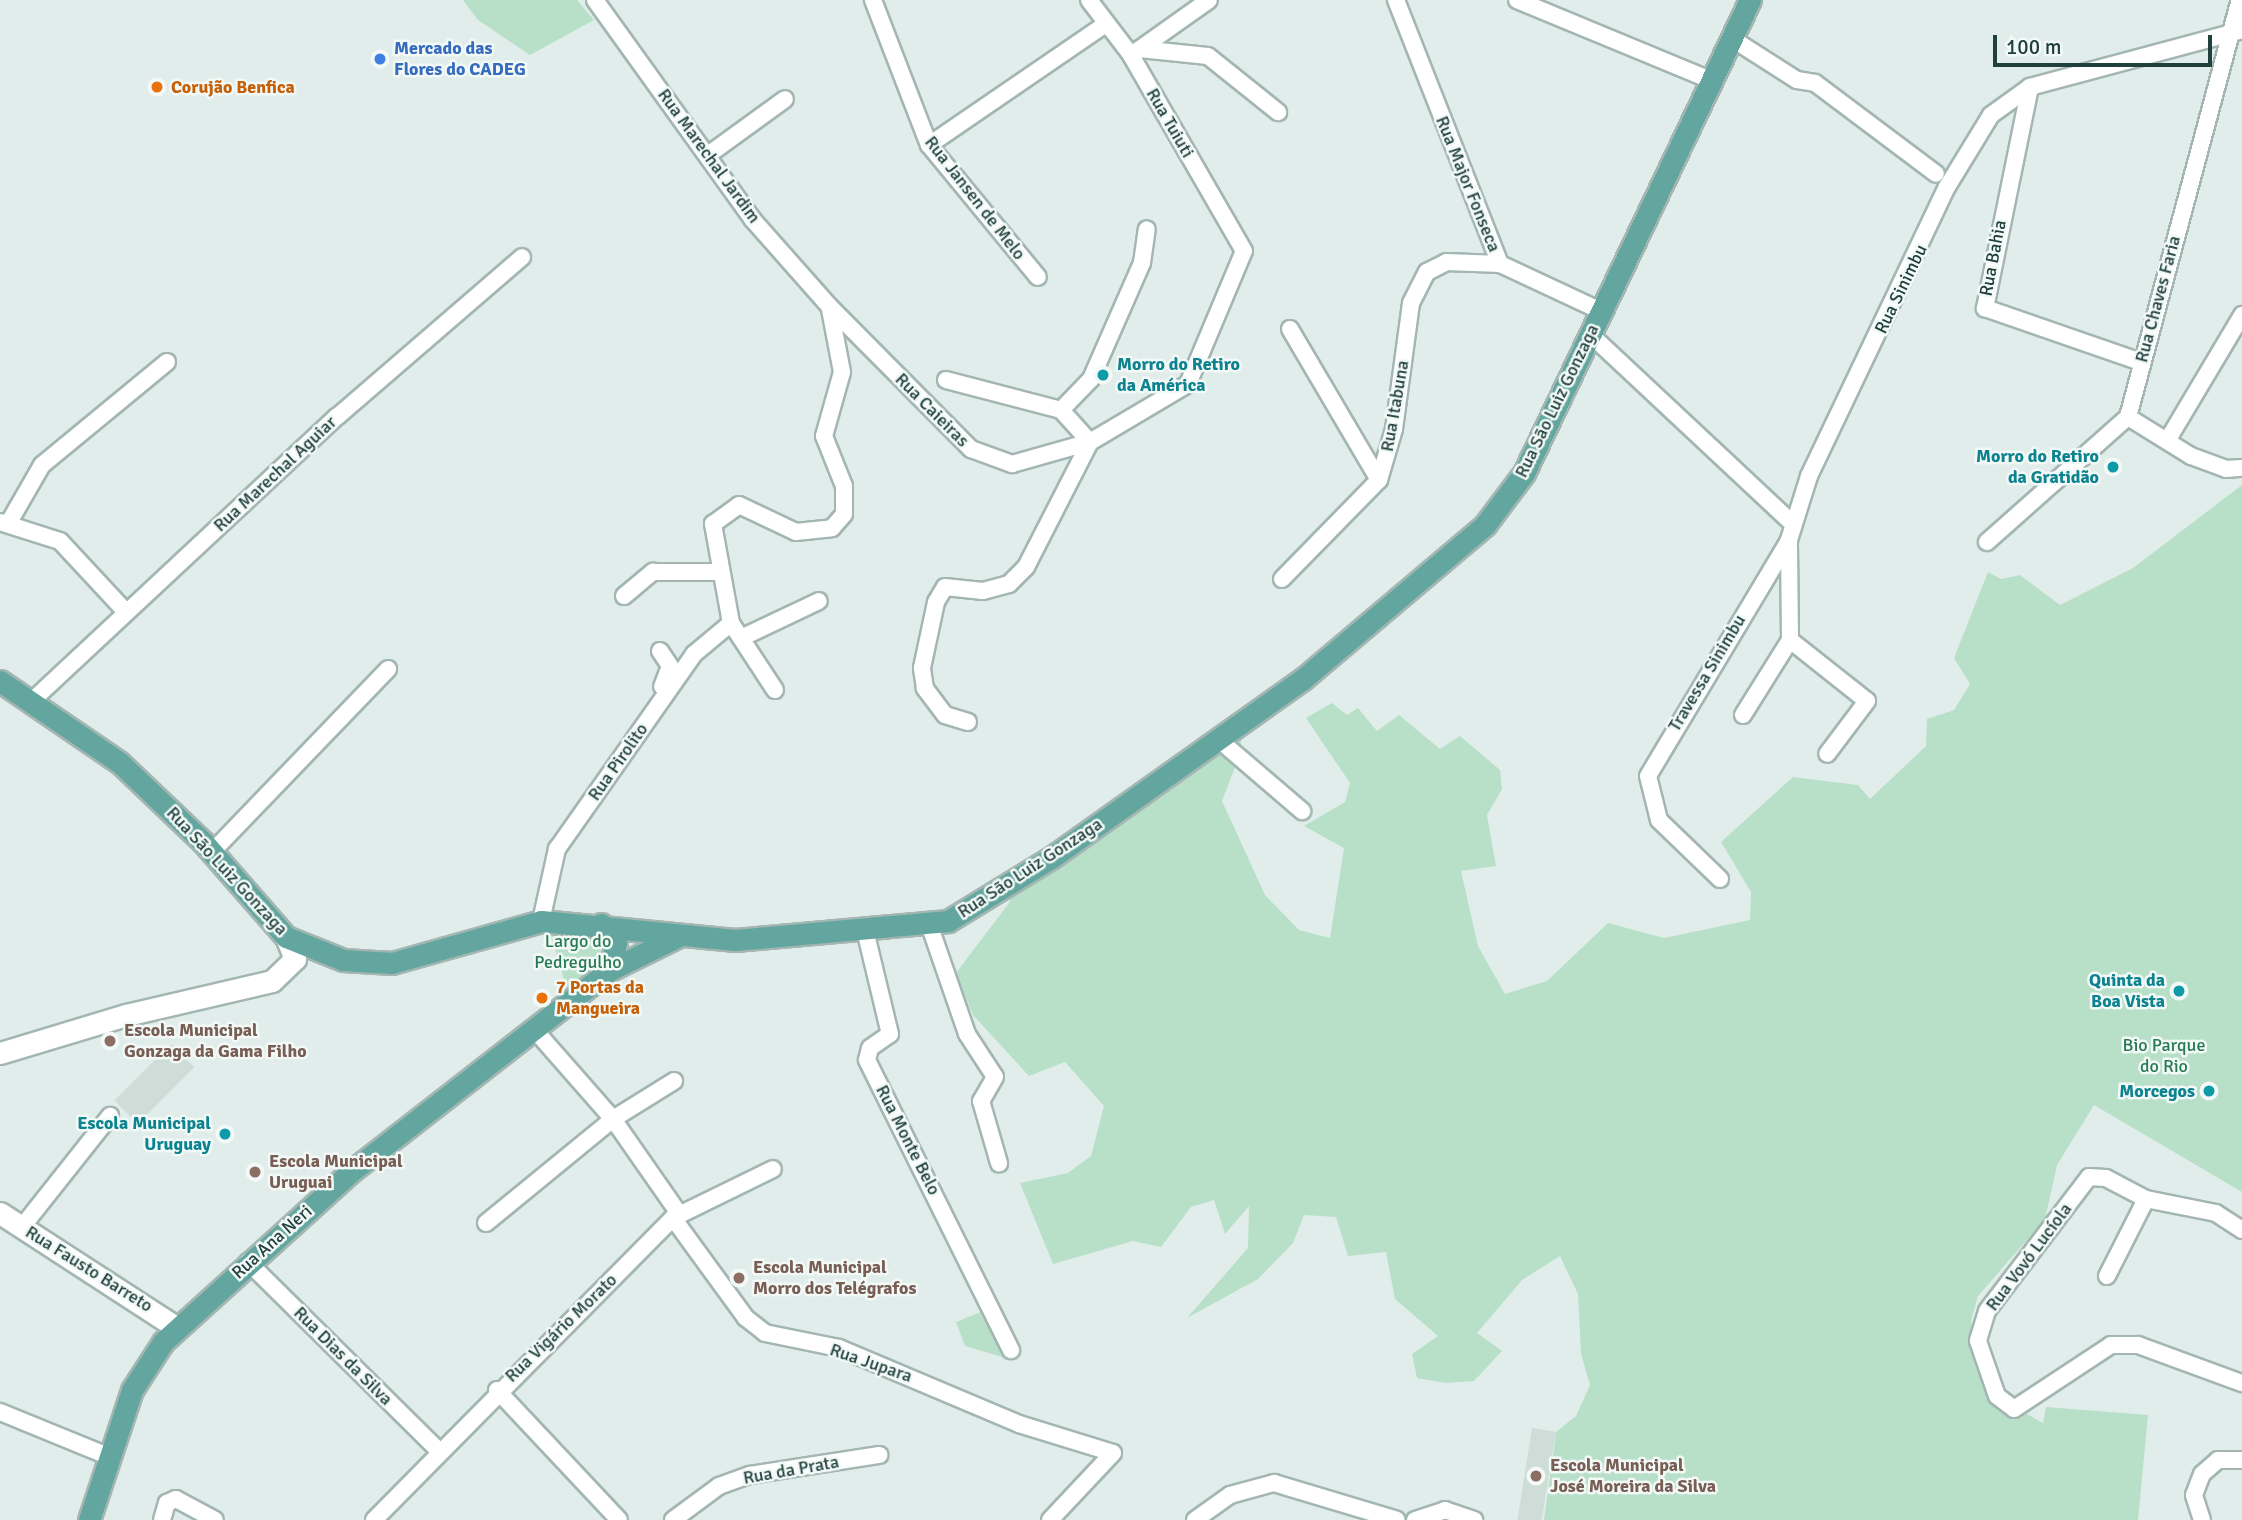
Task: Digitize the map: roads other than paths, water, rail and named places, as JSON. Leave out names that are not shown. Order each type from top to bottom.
[{"type":"main road","name":"Rua São Luiz Gonzaga","points":[[0,681],[34,699],[120,763],[212,852],[286,937],[343,960],[392,963],[541,921],[601,924],[679,936],[735,940],[929,924],[982,904],[1218,739],[1339,650],[1485,525],[1524,473],[1750,0]]},
{"type":"main road","points":[[601,924],[616,943],[610,970]]},
{"type":"main road","name":"Rua Ana Neri","points":[[89,1520],[108,1456],[145,1363],[177,1328],[248,1262],[533,1028],[610,970],[679,936]]},
{"type":"street","name":"Rua Jansen de Melo","points":[[873,0],[929,145],[1038,277]]},
{"type":"street","name":"Rua Tuiuti","points":[[1089,0],[1104,25],[1136,52],[1244,251]]},
{"type":"street","points":[[1136,52],[1209,0]]},
{"type":"street","name":"Rua Major Fonseca","points":[[1396,0],[1500,264],[1601,311]]},
{"type":"street","points":[[1517,0],[1710,80]]},
{"type":"street","name":"Rua Chaves Faria","points":[[2128,418],[2141,362],[2237,29],[2240,0]]},
{"type":"street","name":"Rua Marechal Jardim","points":[[603,3],[753,220],[829,306]]},
{"type":"street","points":[[929,145],[1104,25]]},
{"type":"street","name":"Rua Sinimbu","points":[[1790,640],[1791,522],[1947,187],[1991,115],[2030,87],[2237,29]]},
{"type":"street","points":[[1731,38],[1797,80],[1815,83],[1936,174]]},
{"type":"street","points":[[1136,52],[1208,56],[1278,112]]},
{"type":"street","name":"Rua Bahia","points":[[2030,87],[1985,308],[2141,362]]},
{"type":"street","points":[[708,155],[785,99]]},
{"type":"street","points":[[1062,410],[1091,379],[1142,263],[1147,229]]},
{"type":"street","name":"Rua Caieiras","points":[[829,306],[987,458],[1012,464],[1090,442],[1188,384],[1244,251]]},
{"type":"street","name":"Rua Marechal Aguiar","points":[[34,699],[126,612],[522,257]]},
{"type":"street","name":"Rua Itabuna","points":[[1282,579],[1379,480],[1394,429],[1411,303],[1427,272],[1447,262],[1500,264]]},
{"type":"street","points":[[775,690],[731,622],[713,524],[726,508],[754,508],[796,532],[832,528],[844,514],[844,486],[824,436],[843,357],[829,306]]},
{"type":"street","points":[[2167,441],[2242,315]]},
{"type":"street","points":[[1290,329],[1379,480]]},
{"type":"street","points":[[1590,334],[1791,522]]},
{"type":"street","points":[[126,612],[78,554],[60,541],[4,523],[42,465],[167,362]]},
{"type":"street","points":[[946,380],[1062,410],[1090,442],[1017,575],[983,591],[945,587],[940,592],[922,678],[945,715],[968,722]]},
{"type":"street","points":[[1987,542],[2128,418],[2167,441],[2226,469],[2242,468]]},
{"type":"street","name":"Travessa Sinimbu","points":[[1720,879],[1653,812],[1648,775],[1789,540]]},
{"type":"street","points":[[624,596],[653,572],[721,572]]},
{"type":"street","points":[[741,638],[819,601]]},
{"type":"street","name":"Rua Pirolito","points":[[541,921],[557,849],[694,654],[731,622]]},
{"type":"street","points":[[1743,715],[1790,640],[1867,701],[1827,754]]},
{"type":"street","points":[[557,849],[574,810],[669,677],[660,651]]},
{"type":"street","points":[[212,852],[388,668]]},
{"type":"street","points":[[1218,739],[1301,811]]},
{"type":"street","points":[[929,924],[967,1034],[995,1077],[981,1101],[999,1163]]},
{"type":"street","name":"Rua Monte Belo","points":[[865,930],[890,1034],[870,1048],[867,1060],[1011,1350]]},
{"type":"street","points":[[0,1053],[126,1015],[272,982],[295,959],[286,937]]},
{"type":"street","name":"Rua Jupara","points":[[533,1028],[613,1119],[747,1318],[765,1333],[839,1348],[1019,1424],[1113,1453],[1050,1520]]},
{"type":"street","points":[[486,1223],[613,1119],[674,1081]]},
{"type":"street","points":[[22,1227],[110,1115]]},
{"type":"street","name":"Rua Vigário Morato","points":[[374,1520],[497,1390],[677,1216],[773,1169]]},
{"type":"street","name":"Rua Vovó Lucíola","points":[[2146,1199],[2106,1178],[2090,1177],[1980,1324],[1982,1363],[1997,1396],[2014,1409],[2029,1403],[2111,1345],[2138,1345],[2242,1383]]},
{"type":"street","points":[[2107,1276],[2146,1199],[2191,1211],[2216,1213],[2242,1230]]},
{"type":"street","name":"Rua Fausto Barreto","points":[[0,1213],[177,1328]]},
{"type":"street","name":"Rua Dias da Silva","points":[[248,1262],[438,1450]]},
{"type":"street","points":[[497,1390],[619,1520]]},
{"type":"street","points":[[0,1412],[108,1456]]},
{"type":"street","name":"Rua da Prata","points":[[673,1520],[719,1486],[750,1475],[879,1455]]},
{"type":"street","points":[[2202,1520],[2194,1495],[2202,1475],[2218,1460],[2242,1460]]},
{"type":"street","points":[[1195,1520],[1230,1495],[1274,1483],[1397,1520]]},
{"type":"street","points":[[162,1520],[167,1503],[176,1499],[215,1520]]},
{"type":"street","points":[[1415,1520],[1445,1510],[1474,1520]]},
{"type":"place","name":"Mercado das Flores do CADEG","points":[[380,59]]},
{"type":"place","name":"Corujão Benfica","points":[[157,87]]},
{"type":"place","name":"Morro do Retiro da América","points":[[1103,375]]},
{"type":"place","name":"Morro do Retiro da Gratidão","points":[[2113,467]]},
{"type":"place","name":"Quinta da Boa Vista","points":[[2179,991]]},
{"type":"place","name":"7 Portas da Mangueira","points":[[542,998]]},
{"type":"place","name":"Escola Municipal Gonzaga da Gama Filho","points":[[110,1041]]},
{"type":"place","name":"Morcegos","points":[[2209,1091]]},
{"type":"place","name":"Escola Municipal Uruguay","points":[[225,1134]]},
{"type":"place","name":"Escola Municipal Uruguai","points":[[255,1172]]},
{"type":"place","name":"Escola Municipal Morro dos Telégrafos","points":[[739,1278]]},
{"type":"place","name":"Escola Municipal José Moreira da Silva","points":[[1536,1476]]},
{"type":"park label","name":"Largo do Pedregulho","points":[[578,952]]},
{"type":"park label","name":"Bio Parque do Rio","points":[[2164,1056]]}]
